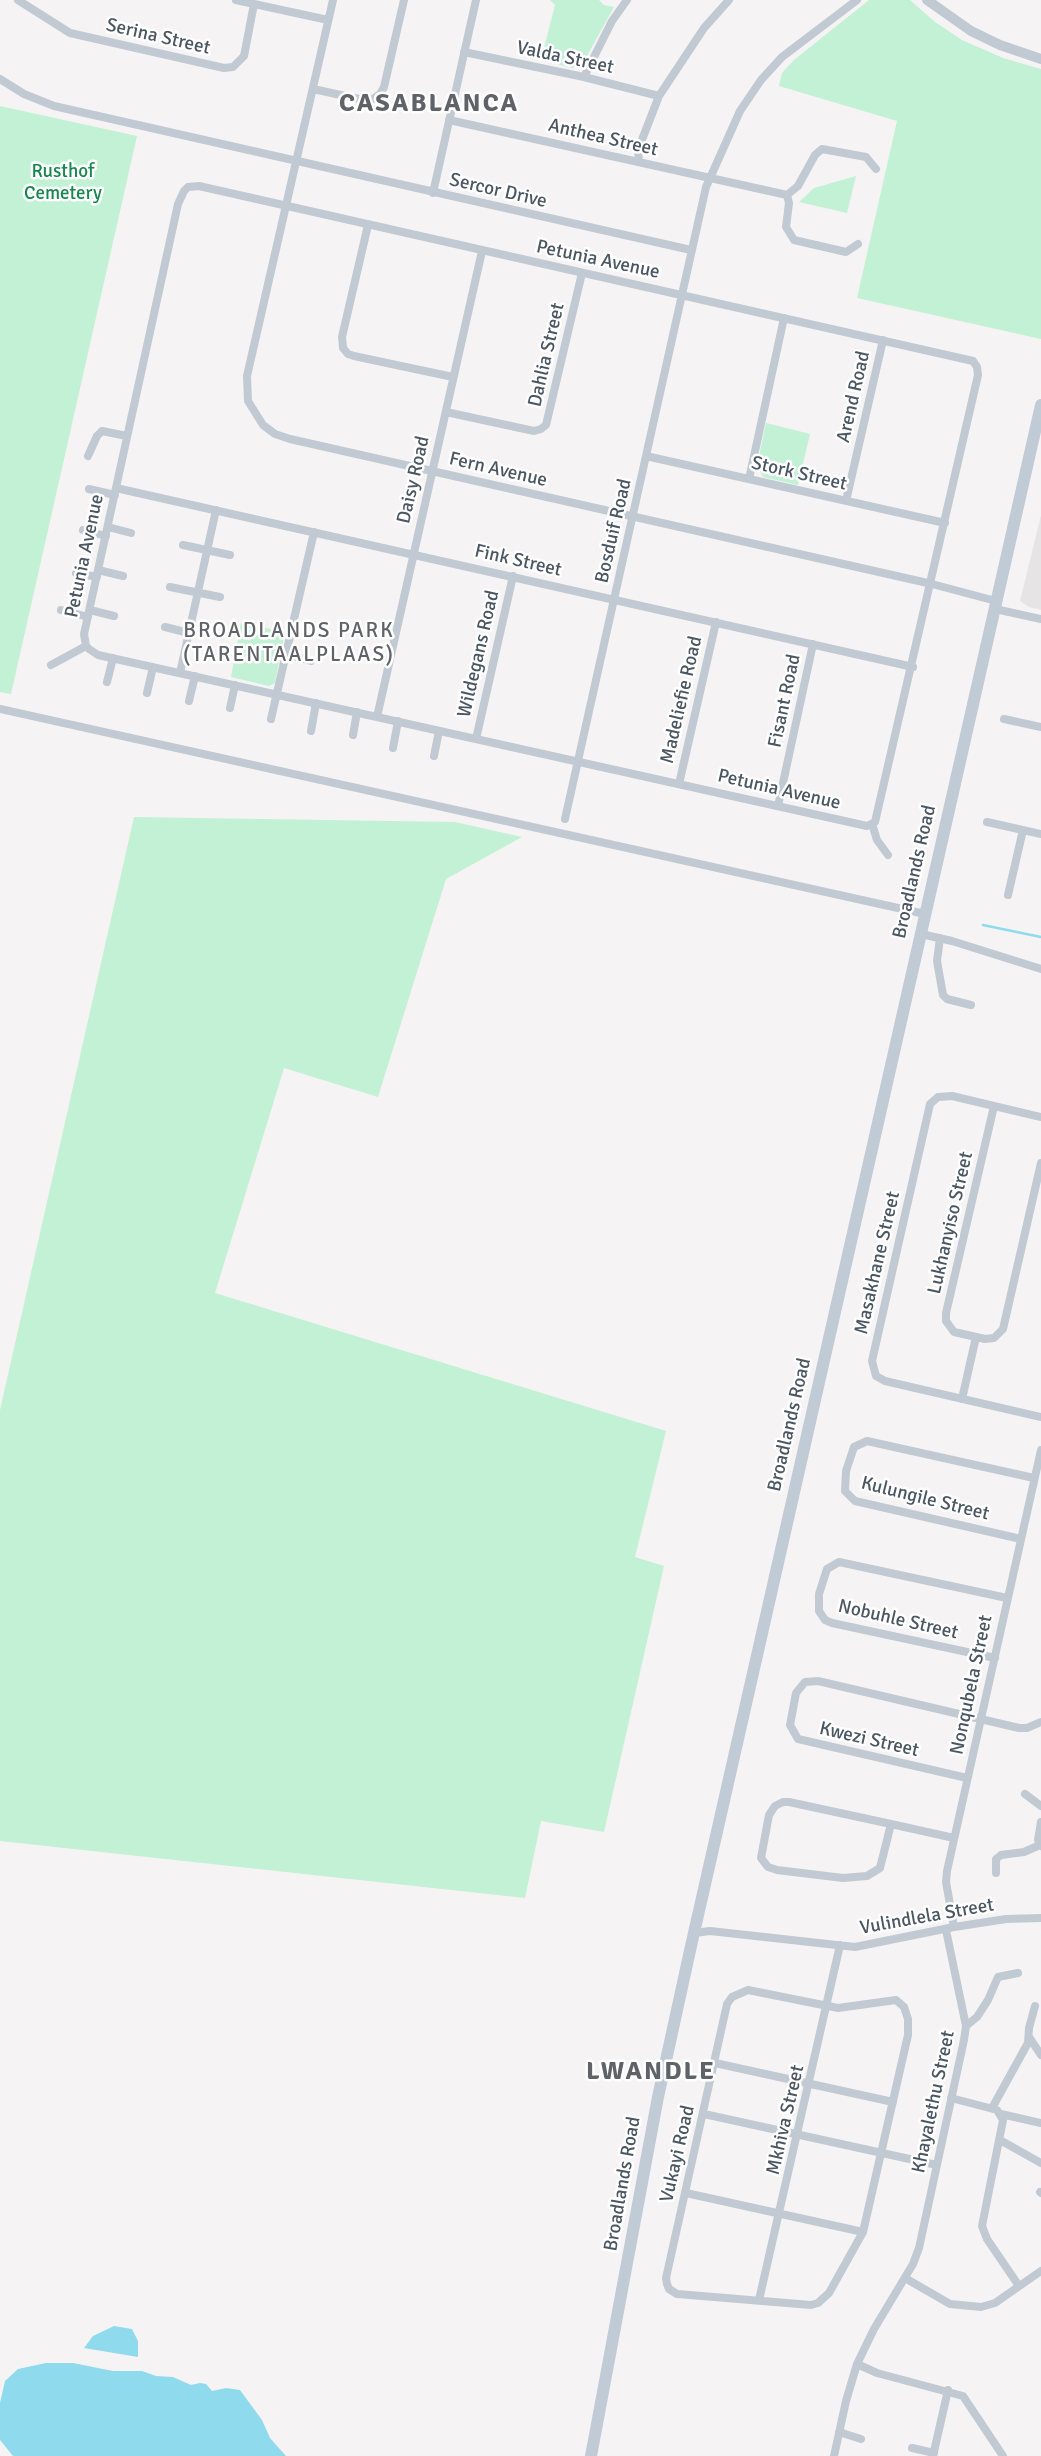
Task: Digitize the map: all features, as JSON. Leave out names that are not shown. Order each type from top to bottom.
[{"type":"main road","name":"Broadlands Road","points":[[591,2456],[658,2097],[1041,405]]},
{"type":"street","name":"Serina Street","points":[[18,0],[70,33],[224,68],[233,67],[244,56],[254,4]]},
{"type":"street","points":[[236,0],[328,20]]},
{"type":"street","name":"Fern Avenue","points":[[333,0],[247,376],[246,391],[252,409],[263,425],[281,437],[932,584],[1041,619]]},
{"type":"street","points":[[313,89],[364,100],[373,99],[380,94],[384,87],[404,0]]},
{"type":"street","points":[[433,192],[475,0]]},
{"type":"street","points":[[584,77],[612,21],[627,0]]},
{"type":"street","points":[[639,162],[638,150],[659,96],[704,29],[729,0]]},
{"type":"street","points":[[691,250],[709,178],[740,111],[761,80],[782,57],[856,0]]},
{"type":"street","points":[[927,0],[953,20],[989,41],[1041,59]]},
{"type":"street","name":"Valda Street","points":[[464,52],[659,96]]},
{"type":"street","name":"Sercor Drive","points":[[0,79],[24,94],[54,106],[691,250]]},
{"type":"street","name":"Anthea Street","points":[[449,120],[787,195]]},
{"type":"street","points":[[858,244],[846,251],[794,240],[786,227],[789,203],[787,195],[798,186],[815,155],[822,149],[866,157],[876,169]]},
{"type":"street","name":"Petunia Avenue","points":[[199,186],[368,225],[973,361],[978,375],[878,818],[872,824],[867,826],[98,655],[86,646],[84,634],[178,204],[184,191],[188,187],[199,186]]},
{"type":"street","points":[[368,225],[342,337],[343,348],[354,356],[453,377]]},
{"type":"street","name":"Bosduif Road","points":[[565,819],[691,250]]},
{"type":"street","name":"Daisy Road","points":[[377,717],[482,251]]},
{"type":"street","name":"Dahlia Street","points":[[446,412],[534,431],[546,425],[582,273]]},
{"type":"street","points":[[749,479],[784,318]]},
{"type":"street","name":"Arend Road","points":[[846,501],[883,340]]},
{"type":"street","points":[[88,456],[102,431],[127,436]]},
{"type":"street","name":"Stork Street","points":[[646,456],[945,523]]},
{"type":"street","name":"Fink Street","points":[[89,489],[115,491],[216,510],[913,667]]},
{"type":"street","points":[[180,673],[216,510]]},
{"type":"street","points":[[83,530],[131,533]]},
{"type":"street","points":[[271,719],[314,532]]},
{"type":"street","points":[[183,545],[230,555]]},
{"type":"street","points":[[76,573],[123,576]]},
{"type":"street","name":"Wildegans Road","points":[[476,739],[513,576]]},
{"type":"street","points":[[170,587],[220,597]]},
{"type":"street","points":[[61,610],[114,616]]},
{"type":"street","name":"Madeliefie Road","points":[[679,784],[716,622]]},
{"type":"street","points":[[165,627],[188,633]]},
{"type":"street","name":"Fisant Road","points":[[778,806],[813,644]]},
{"type":"street","points":[[51,665],[86,646]]},
{"type":"street","points":[[286,654],[311,661]]},
{"type":"street","points":[[107,682],[113,658]]},
{"type":"street","points":[[147,693],[153,667]]},
{"type":"street","points":[[190,701],[195,676]]},
{"type":"street","points":[[230,708],[235,685]]},
{"type":"street","points":[[311,731],[316,703]]},
{"type":"street","points":[[0,709],[925,914]]},
{"type":"street","points":[[353,735],[357,712]]},
{"type":"street","points":[[1004,719],[1041,727]]},
{"type":"street","points":[[393,748],[398,722]]},
{"type":"street","points":[[434,756],[439,731]]},
{"type":"street","points":[[987,822],[1041,835]]},
{"type":"street","points":[[872,824],[877,840],[888,855]]},
{"type":"street","points":[[1008,895],[1023,830]]},
{"type":"street","points":[[921,934],[1041,969]]},
{"type":"street","points":[[940,938],[937,961],[943,995],[971,1005]]},
{"type":"street","name":"Masakhane Street","points":[[1041,1117],[943,1095],[930,1104],[872,1361],[876,1376],[885,1381],[1041,1417]]},
{"type":"street","name":"Lukhanyiso Street","points":[[976,1337],[954,1332],[946,1321],[946,1313],[994,1106]]},
{"type":"street","points":[[962,1399],[976,1337],[994,1338],[1003,1329],[1041,1163]]},
{"type":"street","name":"Kulungile Street","points":[[1021,1539],[855,1501],[845,1491],[846,1471],[854,1447],[867,1441],[1034,1478]]},
{"type":"street","name":"Nonqubela Street","points":[[950,1928],[946,1882],[954,1838],[1041,1450]]},
{"type":"street","name":"Nobuhle Street","points":[[995,1658],[832,1623],[825,1620],[818,1611],[819,1594],[827,1569],[839,1562],[1007,1598]]},
{"type":"street","name":"Kwezi Street","points":[[967,1778],[798,1739],[790,1725],[796,1693],[805,1682],[818,1681],[1019,1728],[1027,1728],[1041,1722]]},
{"type":"street","points":[[1025,1794],[1041,1806]]},
{"type":"street","points":[[891,1824],[880,1868],[867,1876],[843,1878],[777,1870],[768,1867],[761,1858],[769,1815],[779,1803],[789,1802],[891,1824],[954,1838]]},
{"type":"street","points":[[996,1872],[996,1859],[1001,1855],[1024,1852],[1040,1844],[1041,1822]]},
{"type":"street","name":"Vulindlela Street","points":[[694,1933],[710,1931],[864,1946],[1006,1919],[1041,1918]]},
{"type":"street","name":"Khayalethu Street","points":[[834,2456],[857,2364],[919,2248],[966,2026],[950,1928]]},
{"type":"street","name":"Mkhiva Street","points":[[759,2300],[840,1945]]},
{"type":"street","points":[[966,2026],[977,2017],[998,1977],[1018,1973]]},
{"type":"street","name":"Vukayi Road","points":[[755,1990],[827,2006],[846,2008],[896,2000],[904,2007],[909,2027],[863,2232],[829,2293],[818,2303],[811,2305],[677,2294],[669,2289],[666,2278],[727,2004],[741,1992],[755,1990]]},
{"type":"street","points":[[992,2108],[1023,2053],[1035,2006]]},
{"type":"street","points":[[1029,2037],[1041,2055]]},
{"type":"street","points":[[715,2063],[892,2102]]},
{"type":"street","points":[[951,2098],[1041,2123]]},
{"type":"street","points":[[704,2114],[937,2165]]},
{"type":"street","points":[[1001,2114],[1003,2120],[1000,2140],[982,2225],[987,2239],[1019,2286]]},
{"type":"street","points":[[1000,2140],[1041,2163]]},
{"type":"street","points":[[686,2193],[863,2232]]},
{"type":"street","points":[[905,2278],[943,2301],[972,2307],[988,2306],[1041,2271]]},
{"type":"street","points":[[857,2364],[877,2373],[963,2396],[1003,2456]]},
{"type":"street","points":[[912,2448],[934,2455],[948,2390]]},
{"type":"street","points":[[839,2432],[861,2439]]},
{"type":"shaded area","points":[[1041,515],[1041,610],[1020,601]]},
{"type":"green space","points":[[550,0],[599,0],[604,5],[614,7],[583,63],[572,68],[541,60],[555,5]]},
{"type":"green space","points":[[869,0],[910,0],[935,22],[962,40],[1003,58],[1041,69],[1041,339],[857,298],[897,121],[779,86],[782,73],[794,60]]},
{"type":"green space","name":"Rusthof Cemetery","points":[[0,106],[137,136],[11,694],[0,692]]},
{"type":"green space","points":[[856,176],[847,213],[799,202],[814,188]]},
{"type":"green space","points":[[766,423],[810,434],[798,485],[763,477],[757,466]]},
{"type":"green space","points":[[241,623],[285,632],[275,683],[269,686],[231,677]]},
{"type":"green space","points":[[134,817],[455,822],[522,837],[446,879],[378,1097],[284,1068],[215,1293],[666,1431],[635,1557],[664,1566],[604,1832],[541,1821],[525,1898],[0,1841],[0,1410]]},
{"type":"water","points":[[114,2326],[132,2329],[138,2341],[138,2357],[84,2348],[93,2336]]},
{"type":"water","points":[[46,2363],[73,2363],[113,2371],[142,2371],[156,2376],[173,2377],[191,2385],[206,2384],[212,2391],[226,2388],[240,2390],[262,2420],[270,2438],[286,2456],[13,2456],[0,2440],[0,2403],[5,2381],[18,2369]]},
{"type":"waterway","points":[[983,925],[1041,937]]},
{"type":"district","name":"CASABLANCA","points":[[429,104]]},
{"type":"district","name":"BROADLANDS PARK (TARENTAALPLAAS)","points":[[289,643]]},
{"type":"district","name":"LWANDLE","points":[[651,2072]]}]
